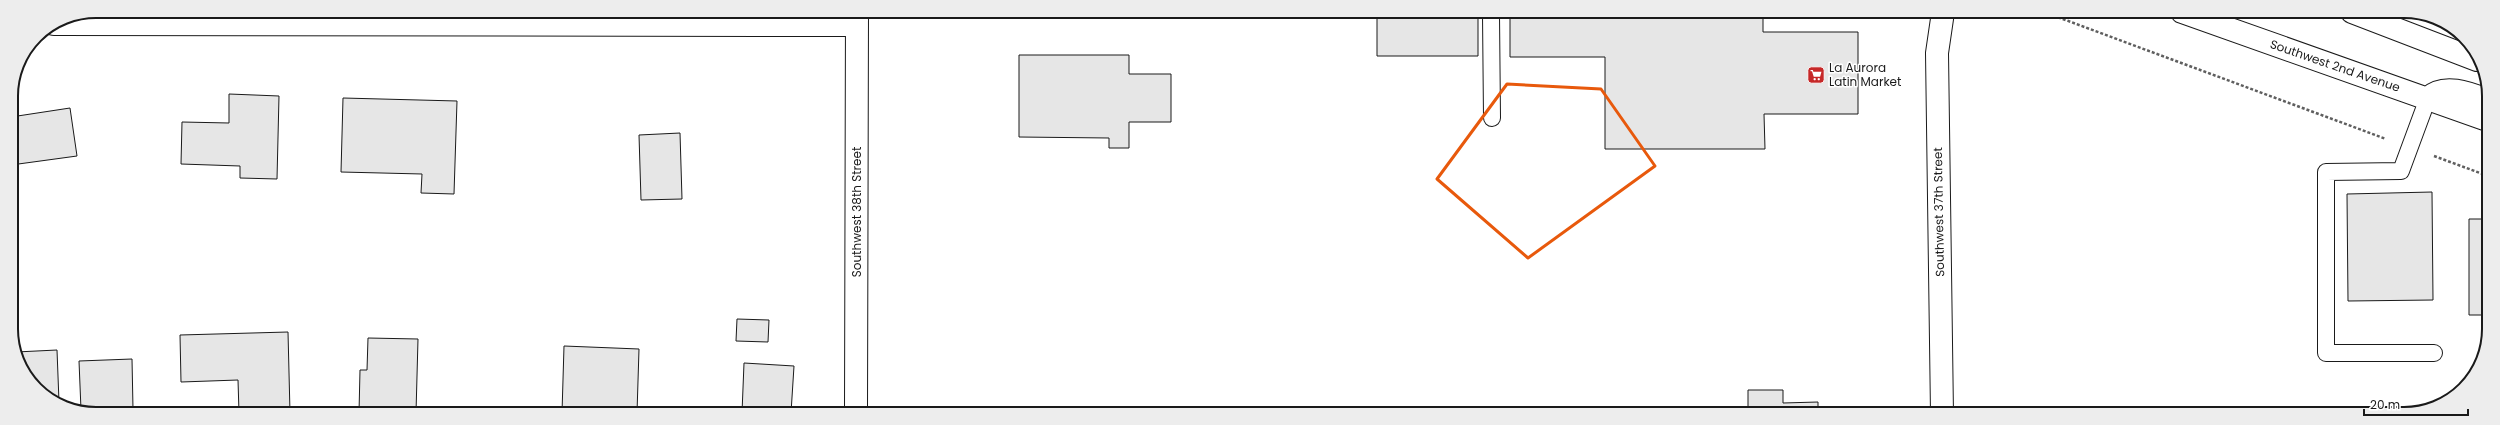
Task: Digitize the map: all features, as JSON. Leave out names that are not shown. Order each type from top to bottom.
[{"type":"street","points":[[66,24],[857,18]]},
{"type":"street","name":"Southwest 38th Street","points":[[856,407],[857,18]]},
{"type":"street","name":"Southwest 37th Street","points":[[1942,407],[1937,52],[1943,18]]},
{"type":"street","name":"Southwest 2nd Avenue","points":[[2199,18],[2482,118]]},
{"type":"street","points":[[2368,18],[2473,58]]},
{"type":"street","points":[[2428,98],[2433,94],[2446,90],[2466,93],[2482,98]]},
{"type":"lane","points":[[1491,18],[1492,118]]},
{"type":"lane","points":[[2428,98],[2401,171],[2326,172],[2326,352],[2434,353]]},
{"type":"path","points":[[2060,18],[2392,141]]},
{"type":"path","points":[[2430,155],[2482,174]]},
{"type":"highlighted area","points":[[1507,84],[1601,89],[1655,166],[1528,258],[1437,179]]},
{"type":"building","points":[[1377,18],[1478,18],[1478,56],[1377,56]]},
{"type":"building","points":[[1510,18],[1763,18],[1763,32],[1858,32],[1858,114],[1764,114],[1765,149],[1605,149],[1605,57],[1510,57]]},
{"type":"building","points":[[1019,55],[1129,55],[1129,74],[1171,74],[1171,122],[1129,122],[1129,148],[1109,148],[1109,138],[1019,137]]},
{"type":"building","points":[[229,94],[279,96],[277,179],[240,178],[240,166],[181,164],[182,122],[229,123]]},
{"type":"building","points":[[343,98],[457,101],[454,194],[421,193],[422,174],[341,172]]},
{"type":"building","points":[[70,108],[77,156],[18,164],[18,116]]},
{"type":"building","points":[[680,133],[682,199],[641,200],[639,135]]},
{"type":"building","points":[[2432,192],[2433,300],[2348,301],[2347,194]]},
{"type":"building","points":[[2469,219],[2482,219],[2482,315],[2469,315]]},
{"type":"building","points":[[737,319],[769,320],[768,342],[736,341]]},
{"type":"building","points":[[288,332],[290,407],[239,407],[238,380],[181,382],[180,335]]},
{"type":"building","points":[[368,338],[418,339],[416,407],[359,407],[360,370],[367,370]]},
{"type":"building","points":[[564,346],[639,349],[637,407],[562,407]]},
{"type":"building","points":[[57,350],[59,398],[48,391],[34,377],[28,368],[21,352]]},
{"type":"building","points":[[132,359],[133,407],[96,407],[81,405],[79,361]]},
{"type":"building","points":[[744,363],[794,366],[791,407],[742,407]]},
{"type":"building","points":[[1748,390],[1783,390],[1783,403],[1818,402],[1818,407],[1748,407]]},
{"type":"place","name":"La Aurora Latin Market","points":[[1816,75]]}]
